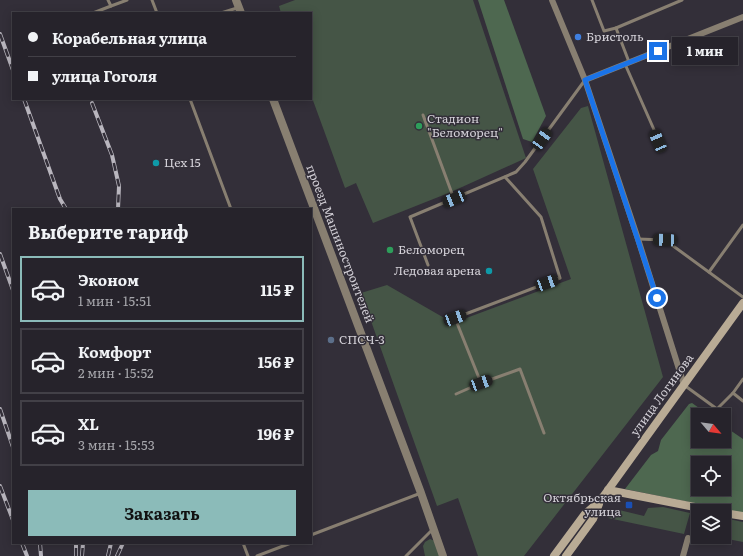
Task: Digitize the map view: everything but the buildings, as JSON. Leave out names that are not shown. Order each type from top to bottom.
[{"type":"main road","name":"улица Логинова","points":[[554,556],[585,514],[600,501],[743,303]]},
{"type":"main road","points":[[608,490],[691,506]]},
{"type":"main road","name":"улица Логинова","points":[[566,556],[593,519],[600,501]]},
{"type":"main road","points":[[731,514],[743,516]]},
{"type":"street","points":[[552,0],[585,80],[638,239],[684,385]]},
{"type":"street","points":[[585,80],[743,17]]},
{"type":"street","name":"проезд Машиностроителей","points":[[273,100],[421,493],[443,556]]},
{"type":"street","points":[[683,556],[688,538]]},
{"type":"lane","points":[[108,0],[111,6]]},
{"type":"lane","points":[[96,12],[127,0]]},
{"type":"lane","points":[[152,0],[157,12]]},
{"type":"lane","points":[[592,0],[604,32],[682,0]]},
{"type":"lane","points":[[224,12],[239,7]]},
{"type":"lane","points":[[616,28],[627,63],[658,141]]},
{"type":"lane","points":[[428,265],[410,217],[516,172],[525,162],[585,80]]},
{"type":"lane","points":[[190,100],[231,208]]},
{"type":"lane","points":[[423,115],[454,199]]},
{"type":"lane","points":[[481,383],[455,318],[560,278],[540,217],[505,177]]},
{"type":"lane","points":[[709,272],[743,225]]},
{"type":"lane","points":[[638,239],[665,240],[743,297]]},
{"type":"lane","points":[[456,394],[520,369],[544,433]]},
{"type":"lane","points":[[684,385],[717,409],[733,393],[743,379]]},
{"type":"lane","points":[[733,393],[743,401]]},
{"type":"lane","points":[[312,535],[421,493]]},
{"type":"lane","points":[[406,556],[433,529]]},
{"type":"lane","points":[[243,544],[248,556]]},
{"type":"lane","points":[[257,556],[288,544]]},
{"type":"green space","name":"Стадион \"Беломорец\"","points":[[295,0],[473,0],[526,158],[451,192],[373,223],[356,183],[345,188],[312,98],[312,12],[281,12],[279,6]]},
{"type":"green space","points":[[478,0],[504,0],[546,116],[532,142],[523,139]]},
{"type":"green space","points":[[588,106],[663,377],[524,556],[478,556],[458,498],[437,506],[361,293],[387,285],[453,323],[571,279],[533,169],[581,108]]},
{"type":"green space","points":[[692,403],[699,408],[691,408],[691,448],[731,448],[731,431],[743,439],[743,513],[731,511],[731,504],[699,504],[625,489],[651,455],[658,451],[661,440],[689,404]]},
{"type":"green space","points":[[663,507],[690,513],[684,534],[608,518],[615,509],[644,516],[648,508]]},
{"type":"green space","points":[[731,519],[743,522],[743,542],[731,540]]},
{"type":"green space","points":[[430,539],[435,541],[440,556],[425,556],[423,546],[425,542]]},
{"type":"railway","points":[[0,34],[12,67]]},
{"type":"railway","points":[[24,100],[60,199],[65,208]]},
{"type":"railway","points":[[92,103],[112,155],[119,186],[118,208]]},
{"type":"railway","points":[[0,254],[12,287]]},
{"type":"railway","points":[[0,409],[12,444]]},
{"type":"railway","points":[[0,486],[12,517]]},
{"type":"railway","points":[[22,544],[27,556]]},
{"type":"railway","points":[[40,544],[41,556]]},
{"type":"railway","points":[[76,544],[76,556]]},
{"type":"railway","points":[[82,556],[83,544]]},
{"type":"railway","points":[[108,556],[111,544]]},
{"type":"railway","points":[[117,556],[123,544]]},
{"type":"place","name":"Бристоль","points":[[578,37]]},
{"type":"place","name":"Стадион \"Беломорец\"","points":[[419,126]]},
{"type":"place","name":"Цех 15","points":[[156,163]]},
{"type":"place","name":"Беломорец","points":[[390,250]]},
{"type":"place","name":"Ледовая арена","points":[[489,271]]},
{"type":"place","name":"СПСЧ-3","points":[[331,340]]},
{"type":"place","name":"Октябрьская улица","points":[[629,505]]},
{"type":"route","points":[[657,298],[585,80],[658,51]]}]
